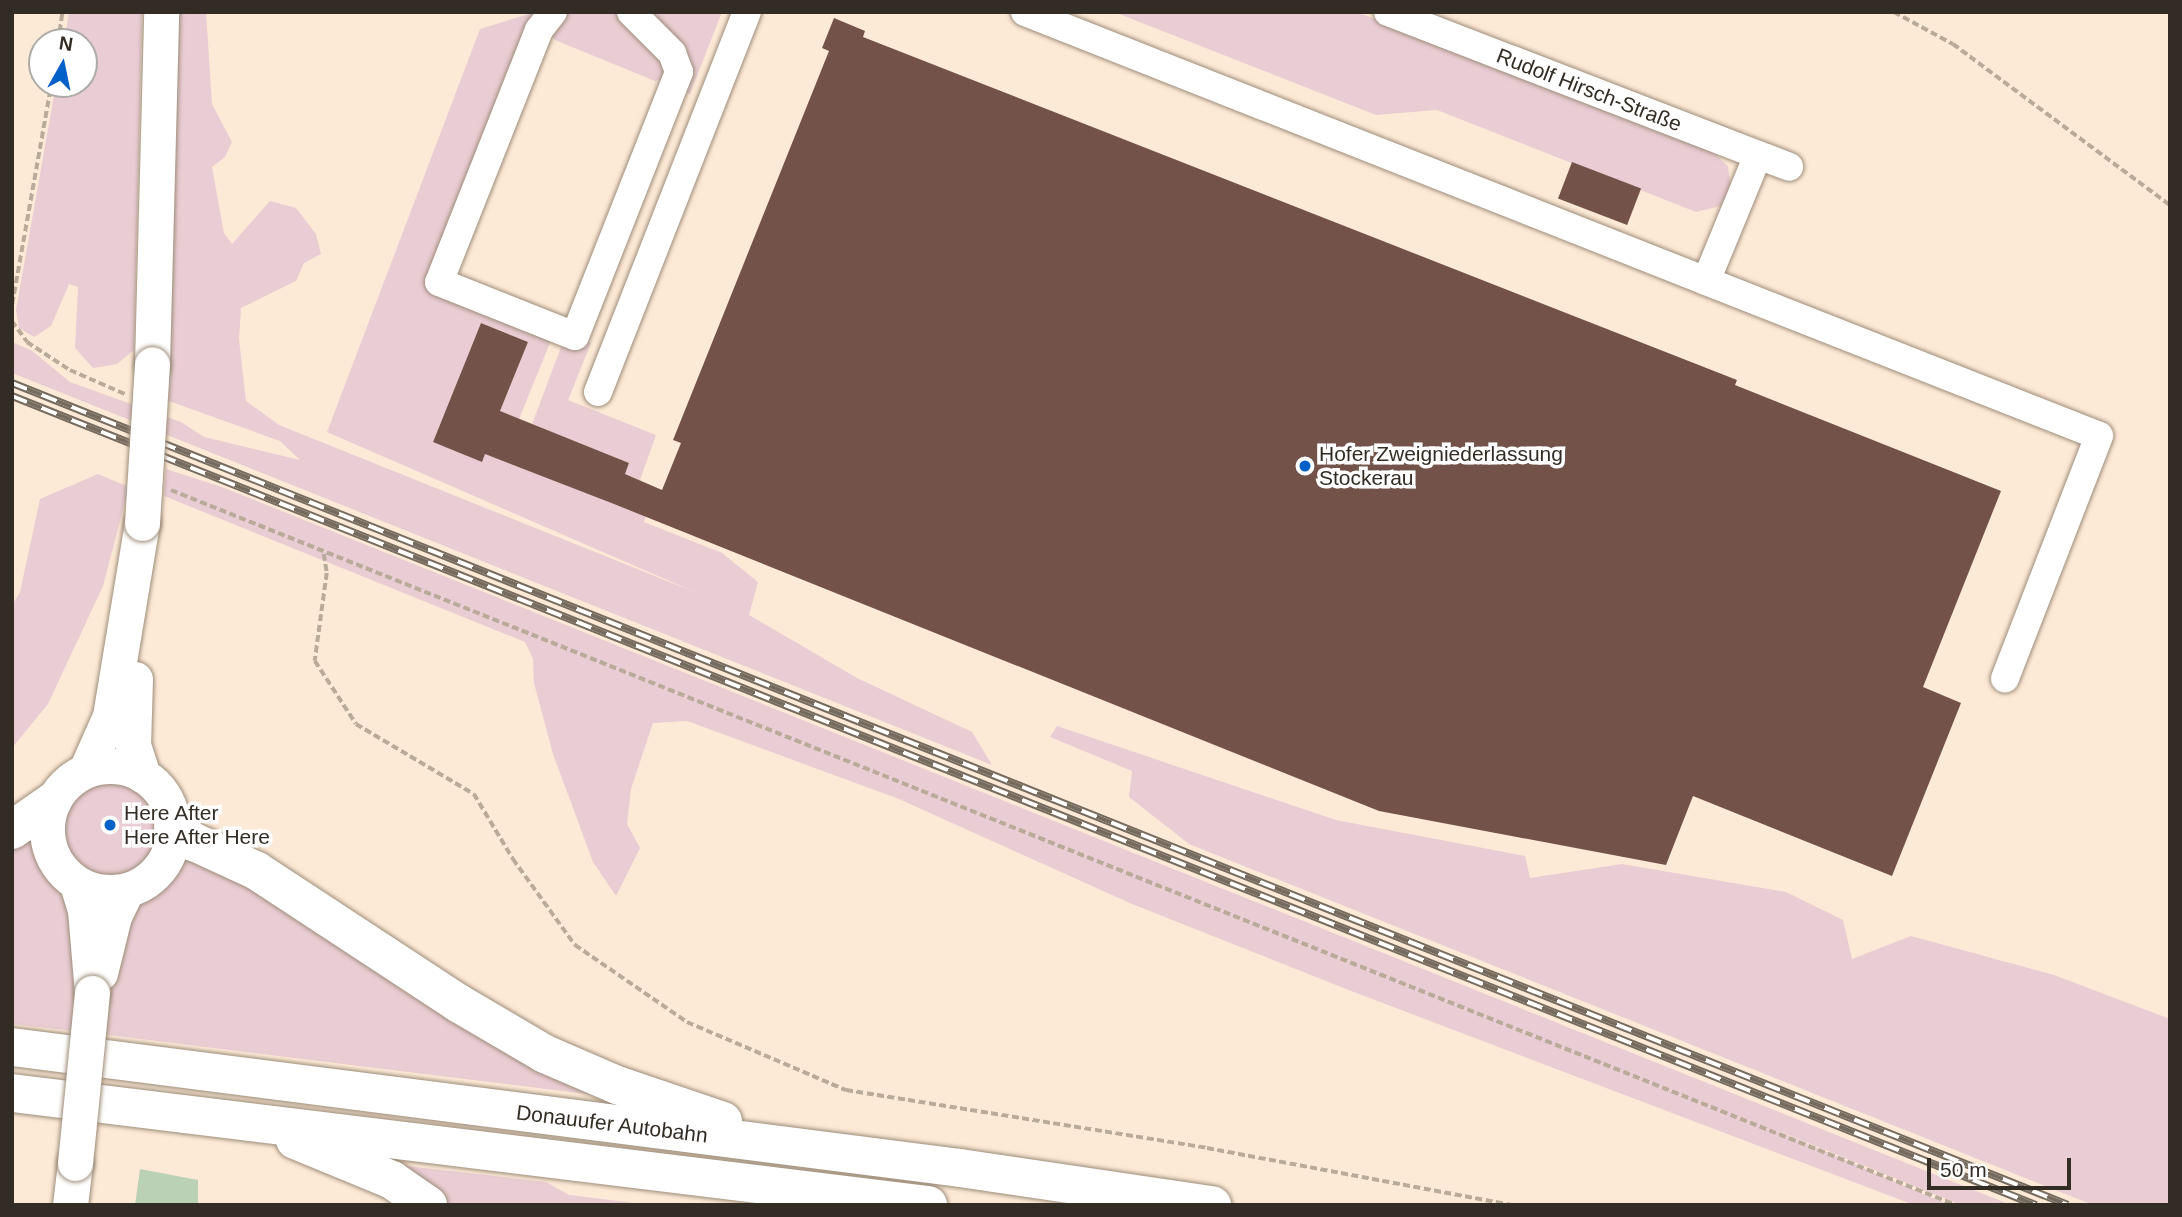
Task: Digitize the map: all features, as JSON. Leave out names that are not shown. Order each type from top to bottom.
[{"type":"highway","points":[[12,830],[52,802]]},
{"type":"highway","points":[[173,827],[194,842],[257,871],[458,1003],[545,1054],[617,1085],[801,1147]]},
{"type":"highway","name":"Donauufer Autobahn","points":[[12,1047],[801,1147],[1212,1205]]},
{"type":"highway","name":"Donauufer Autobahn","points":[[12,1093],[928,1205]]},
{"type":"highway","points":[[248,1120],[365,1167],[428,1205]]},
{"type":"main road","points":[[86,770],[110,716],[141,530],[152,364],[161,12]]},
{"type":"main road","points":[[141,530],[143,578],[132,730],[143,775],[164,797],[173,827],[172,844],[161,867],[142,884],[126,891],[101,892],[77,884],[62,872],[49,848],[47,820],[52,802],[66,783],[86,770],[106,766],[143,775]]},
{"type":"main road","points":[[77,884],[85,910],[92,993]]},
{"type":"main road","points":[[70,1205],[92,993],[114,916],[126,891]]},
{"type":"street","points":[[553,12],[539,30],[439,282],[575,336],[679,72],[672,53],[631,12]]},
{"type":"street","points":[[598,392],[747,12]]},
{"type":"street","points":[[1025,12],[2099,436],[2005,678]]},
{"type":"street","name":"Rudolf Hirsch-Straße","points":[[1388,12],[1789,167]]},
{"type":"street","points":[[1706,281],[1758,155]]},
{"type":"path","points":[[1894,12],[1953,44],[2170,205]]},
{"type":"path","points":[[12,304],[49,98]]},
{"type":"path","points":[[12,321],[27,342],[70,370],[136,398]]},
{"type":"path","points":[[169,489],[324,554],[1287,934],[1956,1205]]},
{"type":"path","points":[[324,554],[327,573],[315,661],[356,724],[474,794],[513,859],[575,945],[687,1023],[846,1090],[1207,1148],[1512,1205]]},
{"type":"shaded area","points":[[69,12],[142,12],[134,350],[117,364],[93,368],[75,348],[78,287],[69,284],[51,326],[34,337],[19,328],[16,310],[54,98],[98,98],[98,28],[66,28]]},
{"type":"shaded area","points":[[172,12],[206,12],[212,104],[232,142],[225,157],[212,167],[224,233],[232,244],[270,201],[296,208],[316,234],[321,254],[304,263],[296,281],[241,308],[239,339],[246,401],[279,425],[697,593],[327,432],[480,29],[535,12],[428,283],[552,338],[519,419],[500,411],[528,342],[481,323],[433,442],[482,461],[485,454],[646,516],[644,522],[722,553],[758,582],[749,615],[857,678],[972,732],[992,765],[12,373],[12,342],[31,350],[70,382],[181,422],[204,437],[300,460],[280,441],[166,400]]},
{"type":"shaded area","points":[[572,12],[617,12],[667,64],[665,79],[655,81],[555,40],[550,35],[562,17]]},
{"type":"shaded area","points":[[643,12],[722,12],[690,94],[682,91]]},
{"type":"shaded area","points":[[1114,12],[1357,12],[1711,151],[1728,166],[1731,187],[1721,206],[1696,212],[1437,110],[1376,115]]},
{"type":"shaded area","points":[[587,341],[591,343],[568,400],[656,435],[640,480],[625,474],[629,463],[532,424],[563,342],[581,350]]},
{"type":"shaded area","points":[[166,469],[222,487],[2011,1205],[1961,1205],[1771,1128],[1949,1205],[1914,1205],[1346,989],[1132,904],[899,799],[687,721],[653,723],[631,789],[627,824],[640,848],[616,896],[593,862],[553,754],[534,683],[533,659],[525,642],[164,496]]},
{"type":"shaded area","points":[[98,474],[129,487],[103,586],[48,704],[12,748],[12,605],[20,592],[40,499]]},
{"type":"shaded area","points":[[1057,726],[1336,820],[1525,856],[1530,878],[1622,864],[1786,892],[1843,920],[1852,959],[1911,936],[2054,975],[2170,1019],[2170,1205],[2093,1205],[1189,844],[1129,797],[1132,771],[1050,737]]},
{"type":"shaded area","points":[[109,778],[128,782],[145,793],[156,810],[160,829],[156,848],[145,865],[128,876],[109,880],[90,876],[73,865],[62,848],[58,829],[62,810],[73,793],[90,782]]},
{"type":"shaded area","points":[[36,833],[41,855],[76,923],[74,1031],[12,1024],[12,839]]},
{"type":"shaded area","points":[[182,848],[594,1095],[101,1034],[105,994],[136,900],[163,880]]},
{"type":"shaded area","points":[[398,1165],[546,1182],[569,1195],[652,1205],[441,1205]]},
{"type":"shaded area","points":[[140,1169],[198,1180],[198,1205],[135,1205]]},
{"type":"building","name":"Hofer Zweigniederlassung Stockerau","points":[[834,18],[865,31],[863,37],[1737,380],[1735,385],[2001,491],[1923,687],[1961,703],[1892,876],[1693,796],[1666,865],[1379,811],[614,504],[485,454],[482,462],[433,442],[481,323],[528,342],[500,411],[629,463],[625,474],[662,490],[681,443],[673,440],[829,51],[822,48]]},
{"type":"building","points":[[1572,162],[1641,189],[1627,225],[1558,198]]},
{"type":"railway","points":[[12,383],[2068,1205]]},
{"type":"railway","points":[[12,396],[2036,1205]]},
{"type":"place","name":"Hofer Zweigniederlassung Stockerau","points":[[1305,466]]},
{"type":"place","name":"Here After Here After Here","points":[[110,825]]}]
